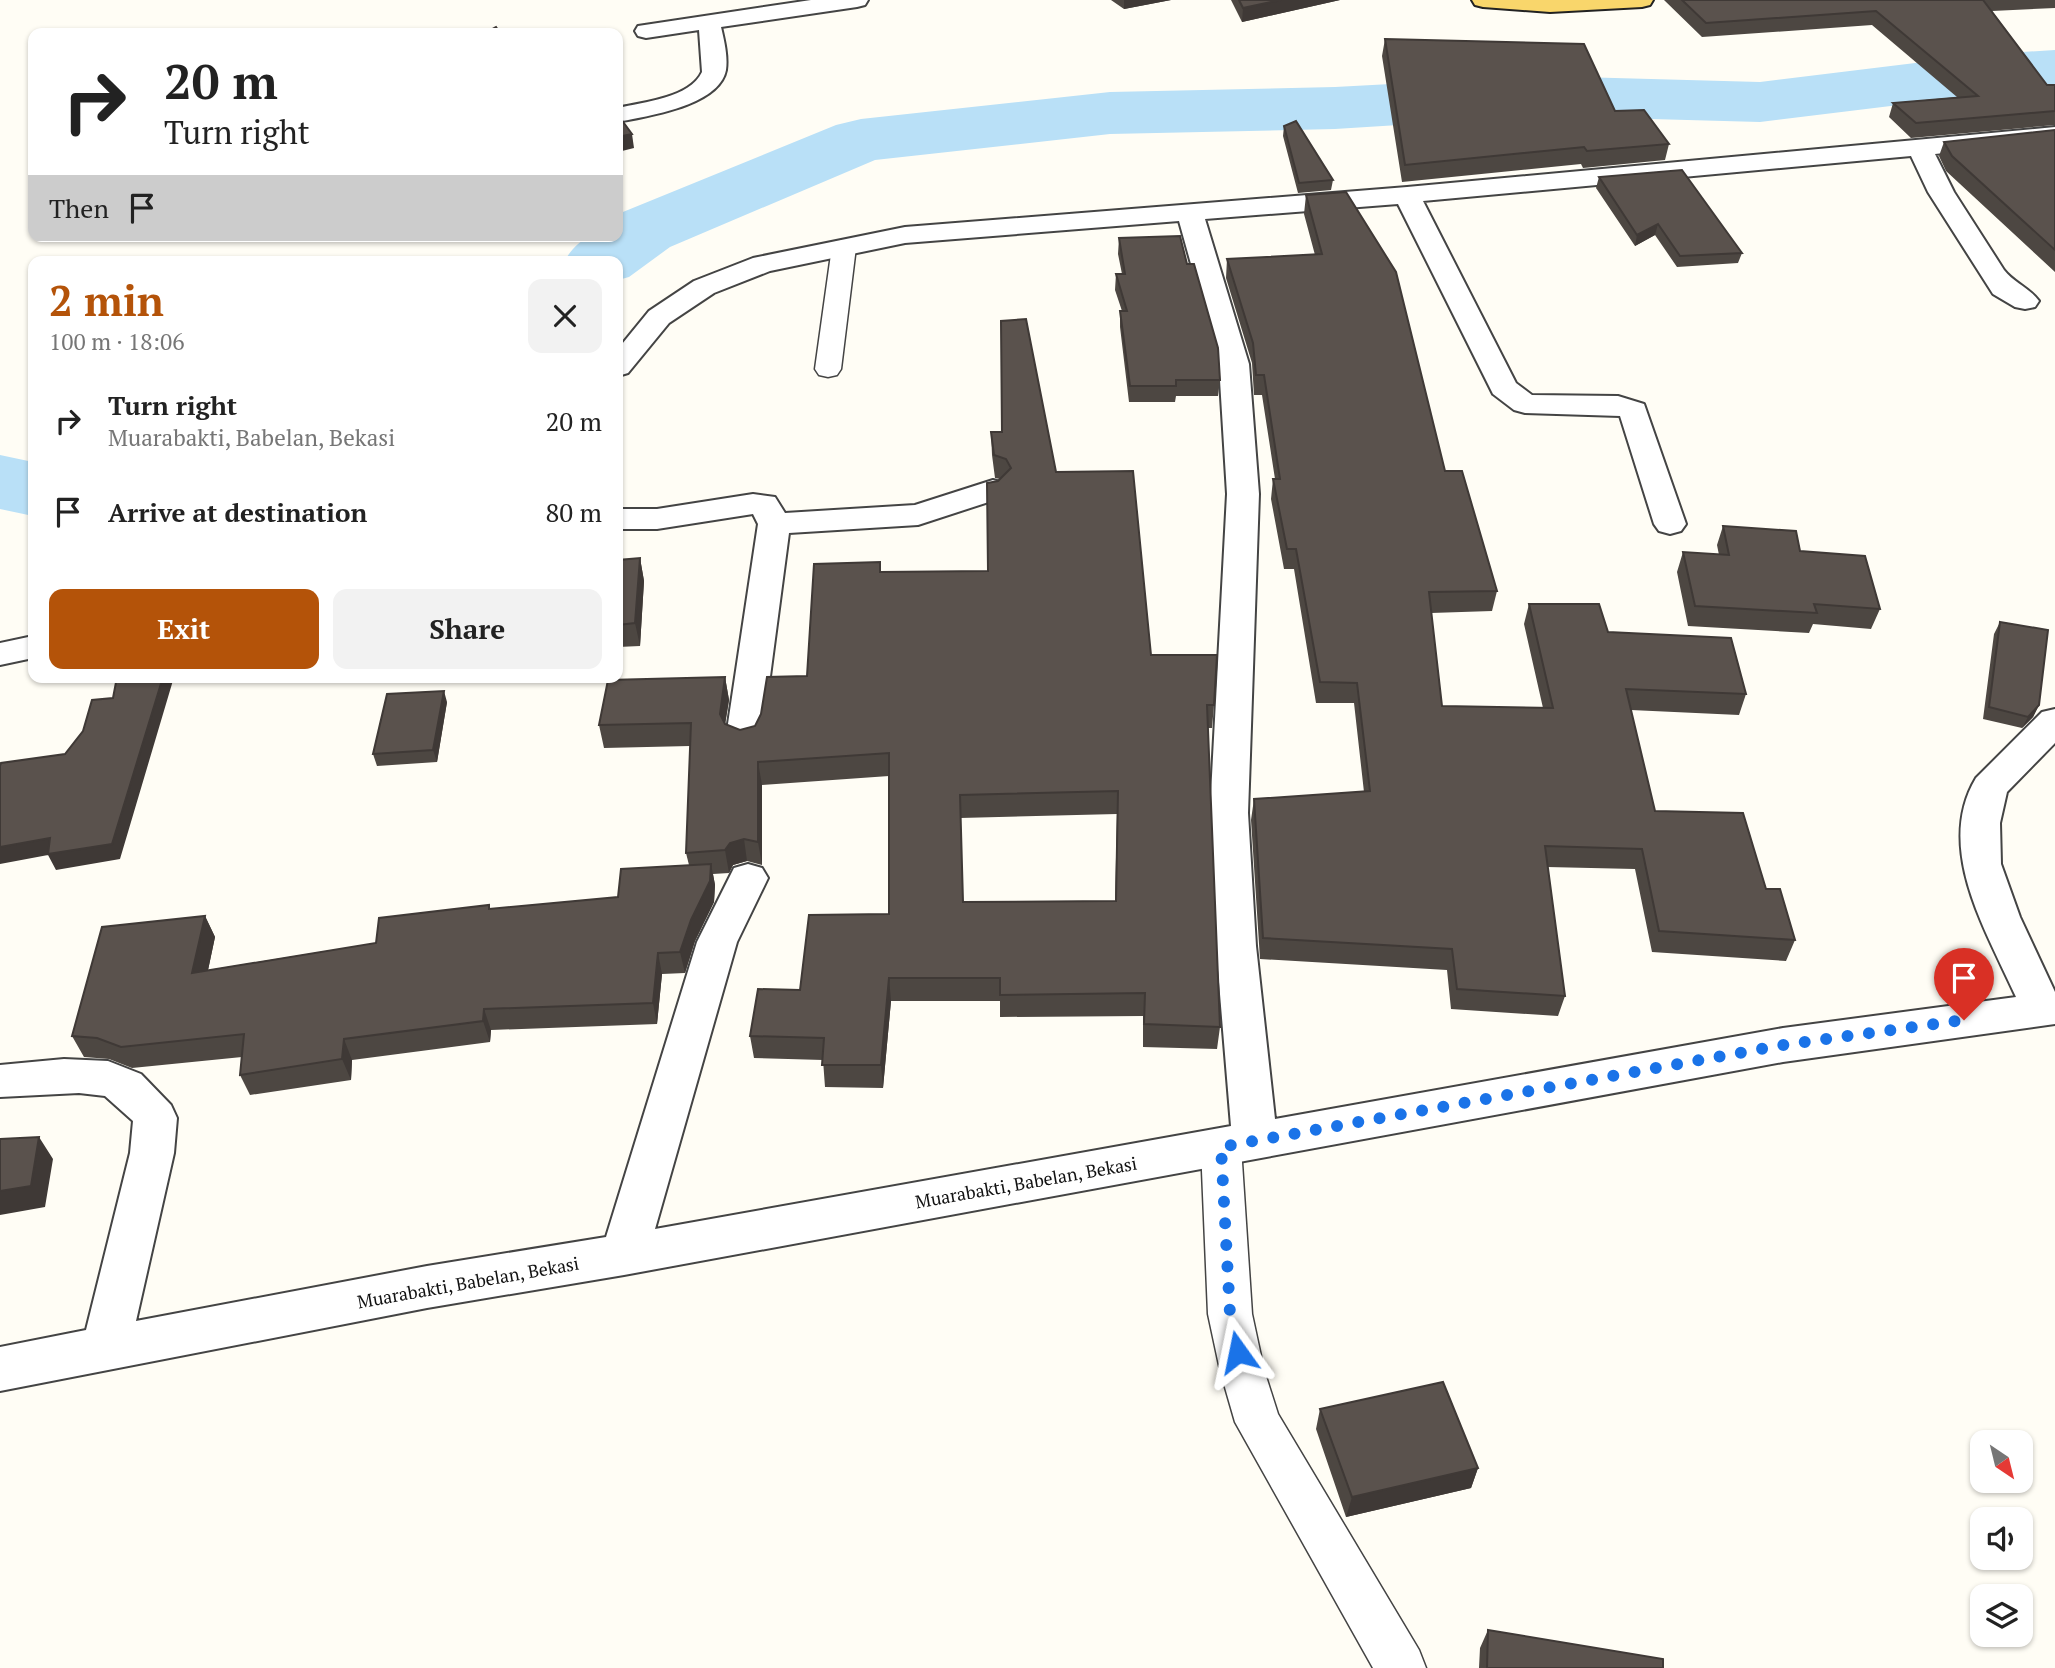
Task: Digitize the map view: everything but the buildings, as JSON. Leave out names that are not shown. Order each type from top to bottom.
[{"type":"main road","points":[[1483,0],[1561,5],[1642,0]]},
{"type":"street","points":[[646,31],[847,1]]},
{"type":"street","points":[[623,114],[695,94],[707,86],[714,74],[709,23]]},
{"type":"street","points":[[623,361],[659,317],[704,287],[763,264],[905,235],[1406,195],[2055,134]]},
{"type":"street","points":[[1920,148],[1941,192],[1979,249],[1990,272],[2003,288],[2025,301]]},
{"type":"street","points":[[1406,195],[1504,388],[1525,404],[1618,405],[1633,410],[1670,524]]},
{"type":"street","points":[[1190,212],[1234,364],[1244,494],[1229,813],[1236,947],[1238,1144]]},
{"type":"street","points":[[774,524],[918,515],[993,490]]},
{"type":"street","points":[[623,519],[657,519],[764,504],[774,524],[744,737]]},
{"type":"street","points":[[0,654],[28,648]]},
{"type":"street","points":[[2048,1009],[2000,917],[1981,864],[1981,823],[1989,787],[2055,721]]},
{"type":"street","points":[[624,1255],[717,942],[748,878]]},
{"type":"street","name":"Muarabakti, Babelan, Bekasi","points":[[0,1369],[427,1287],[624,1255],[1783,1045],[2048,1009]]},
{"type":"street","points":[[4,1081],[90,1077],[118,1083],[141,1098],[155,1118],[152,1153],[105,1350]]},
{"type":"lane","points":[[828,369],[844,247]]},
{"type":"lane","points":[[1238,1144],[1230,1314],[1242,1370],[1258,1422],[1401,1668]]},
{"type":"waterway","points":[[609,256],[643,231],[861,140],[1110,113],[1335,108],[1542,96],[1760,102],[1989,74],[2055,70]]},
{"type":"waterway","points":[[0,482],[28,488]]},
{"type":"route","points":[[1238,1352],[1230,1314],[1221,1147],[1783,1045],[1964,1020]]}]
